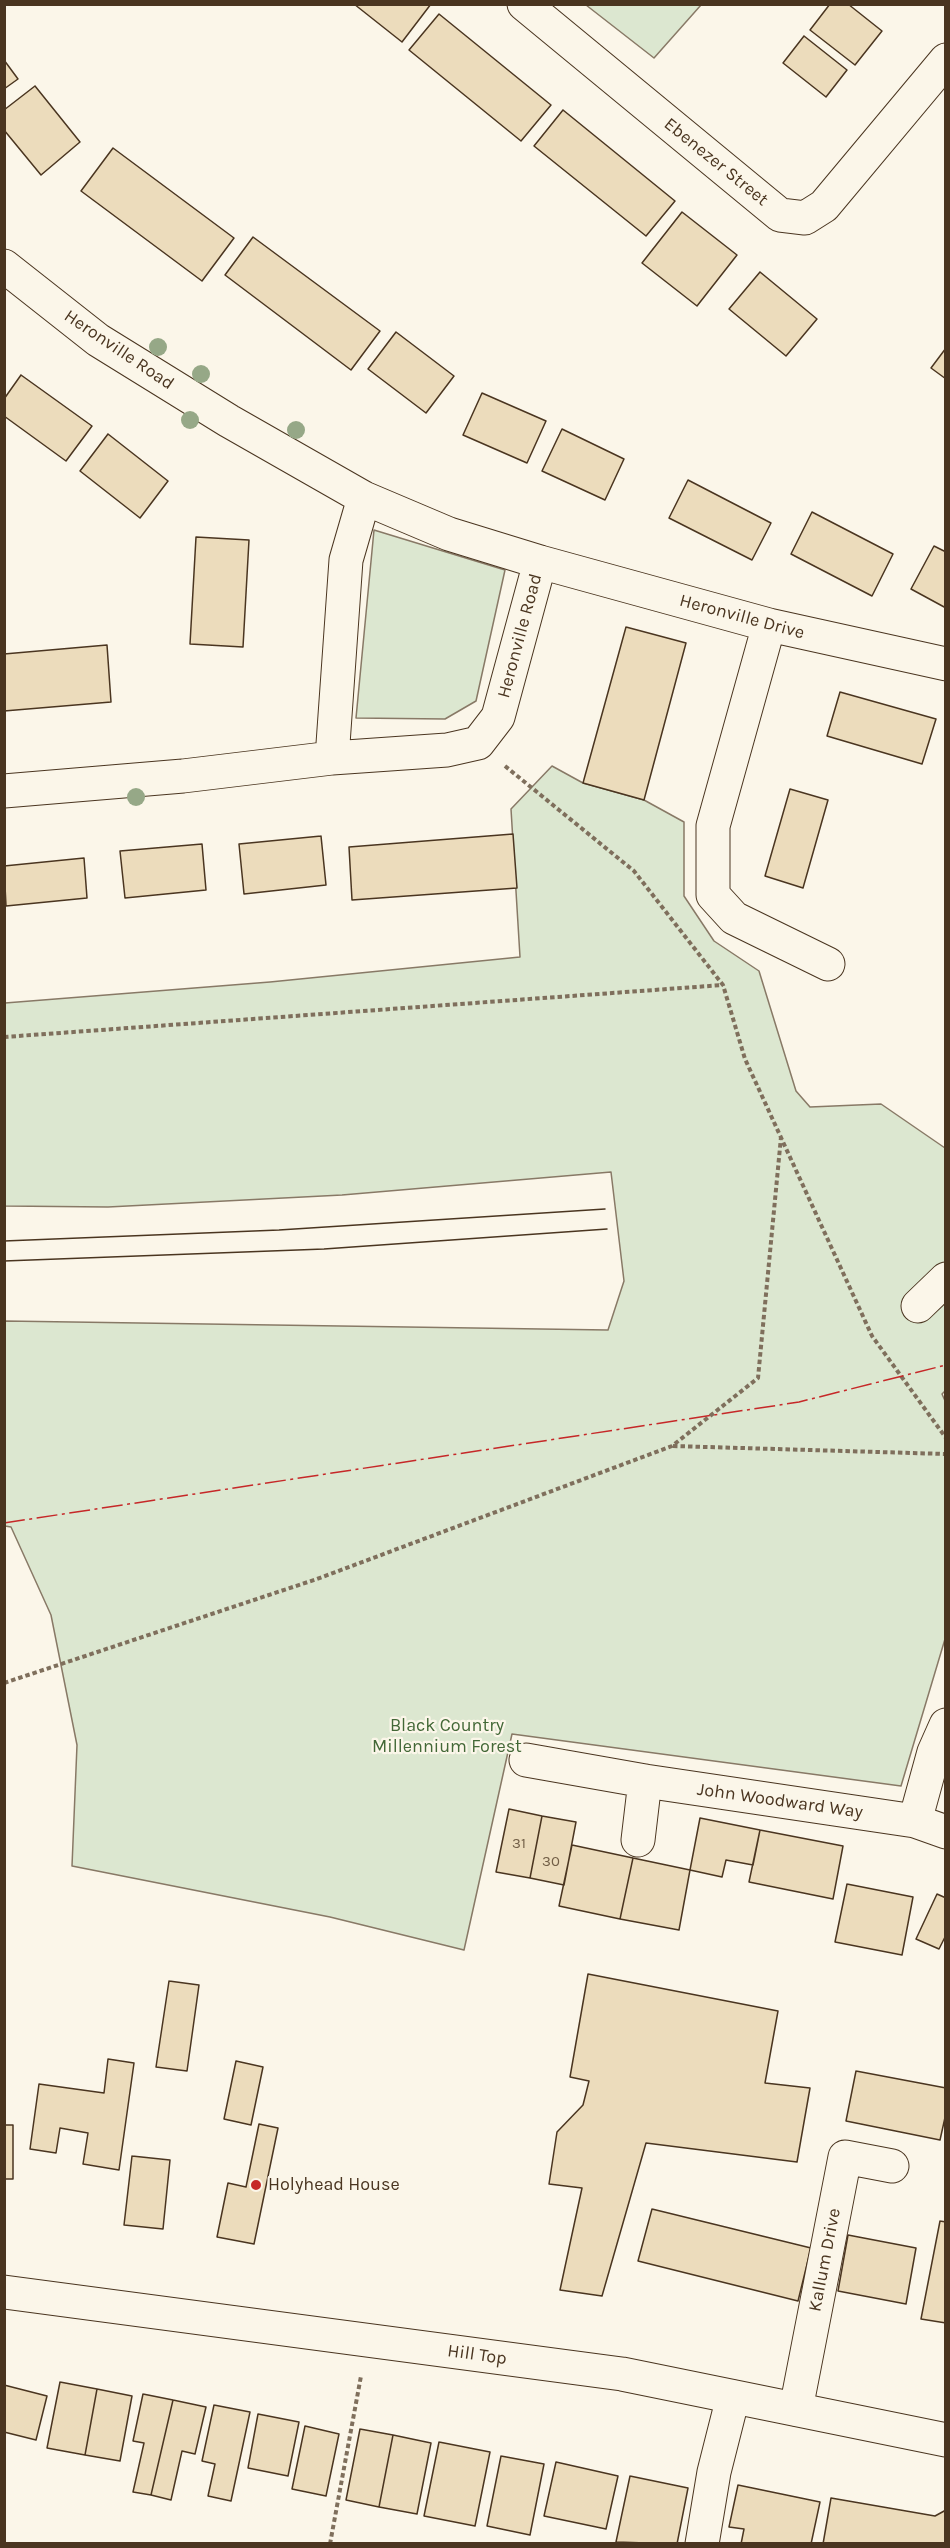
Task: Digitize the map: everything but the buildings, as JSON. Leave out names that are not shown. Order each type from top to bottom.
[{"type":"street","name":"Ebenezer Street","points":[[524,4],[780,215],[806,218],[824,206],[945,60]]},
{"type":"street","name":"Heronville Road","points":[[4,266],[98,340],[229,421],[364,498],[449,534],[540,562],[498,717],[478,743]]},
{"type":"street","points":[[332,758],[346,560],[364,498]]},
{"type":"street","name":"Heronville Drive","points":[[540,562],[769,625],[945,664]]},
{"type":"street","points":[[769,625],[713,825],[713,895],[734,918],[828,964]]},
{"type":"street","points":[[4,792],[183,776],[332,758],[447,750],[478,743]]},
{"type":"street","points":[[918,1306],[945,1279]]},
{"type":"street","name":"John Woodward Way","points":[[526,1760],[930,1827],[934,1752],[945,1725]]},
{"type":"street","points":[[638,1840],[645,1781]]},
{"type":"street","name":"Kallum Drive","points":[[796,2409],[845,2157],[892,2166]]},
{"type":"street","name":"Hill Top","points":[[4,2292],[622,2374],[945,2440]]},
{"type":"street","points":[[702,2544],[714,2472],[733,2397]]},
{"type":"path","points":[[478,743],[634,871],[723,985],[745,1059],[872,1336],[945,1438]]},
{"type":"path","points":[[4,1037],[723,985]]},
{"type":"path","points":[[4,1683],[317,1579],[672,1446],[758,1378],[781,1137]]},
{"type":"path","points":[[672,1446],[945,1454]]},
{"type":"path","points":[[330,2544],[368,2340]]},
{"type":"green space","points":[[586,5],[701,5],[654,58]]},
{"type":"green space","points":[[374,530],[505,570],[476,701],[445,719],[356,718]]},
{"type":"green space","name":"Black Country Millennium Forest","points":[[552,766],[583,783],[644,800],[684,822],[684,896],[714,941],[759,971],[796,1091],[810,1107],[881,1104],[945,1148],[946,1390],[942,1394],[946,1403],[945,1639],[901,1786],[512,1734],[464,1950],[330,1917],[72,1866],[77,1745],[51,1615],[11,1527],[5,1526],[5,1321],[608,1330],[624,1281],[611,1172],[342,1195],[108,1207],[5,1206],[5,1003],[270,982],[520,957],[511,809]]},
{"type":"tram line","points":[[4,1241],[279,1230],[605,1209]]},
{"type":"tram line","points":[[4,1261],[324,1249],[607,1229]]},
{"type":"power","points":[[4,1523],[799,1402],[946,1365]]},
{"type":"place","name":"Holyhead House","points":[[256,2185]]}]
